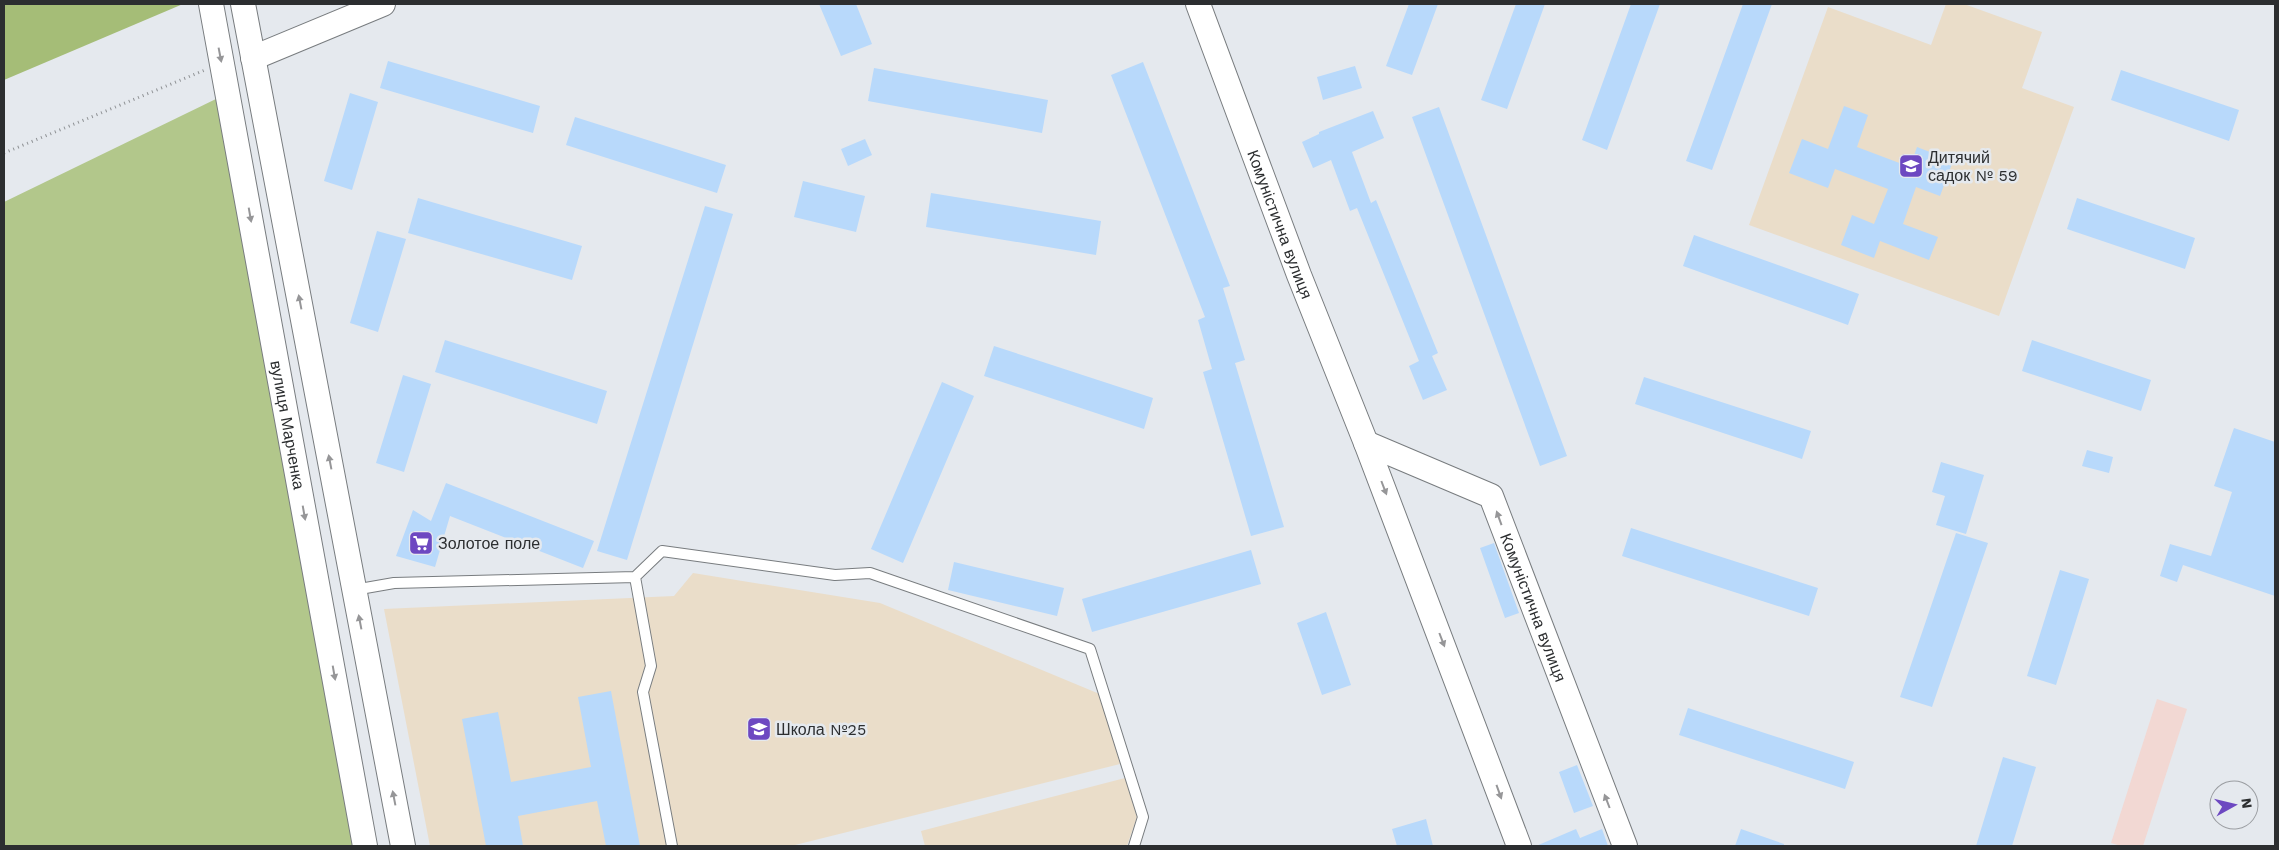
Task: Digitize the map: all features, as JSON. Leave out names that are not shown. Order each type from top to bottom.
[{"type":"street","name":"вулиця Марченка","points":[[243,4],[403,846]]},
{"type":"street","points":[[253,58],[383,4]]},
{"type":"street","name":"Комуністична вулиця","points":[[1198,4],[1299,275],[1366,443],[1519,846]]},
{"type":"street","name":"вулиця Марченка","points":[[212,5],[365,846]]},
{"type":"street","name":"Комуністична вулиця","points":[[1366,443],[1491,496],[1625,846]]},
{"type":"lane","points":[[354,590],[394,582],[634,577],[662,552],[835,575],[870,572],[1090,649],[1143,817],[1134,846]]},
{"type":"lane","points":[[634,577],[651,666],[643,692],[672,846]]},
{"type":"path","points":[[4,153],[222,63]]},
{"type":"shaded area","name":"Дитячий садок № 59","points":[[1946,4],[1964,4],[2042,32],[2022,88],[2074,107],[1999,316],[1749,225],[1828,7],[1931,45]]},
{"type":"shaded area","name":"Школа №25","points":[[693,573],[880,603],[1102,695],[1120,764],[791,846],[430,846],[384,609],[674,596]]},
{"type":"shaded area","points":[[2157,699],[2187,709],[2143,846],[2121,846],[2111,843]]},
{"type":"shaded area","points":[[1125,778],[1137,817],[1127,846],[925,846],[921,831]]},
{"type":"green space","points":[[4,4],[183,4],[4,80]]},
{"type":"green space","points":[[218,98],[357,846],[4,846],[4,202]]},
{"type":"building","points":[[819,4],[856,4],[872,44],[841,56]]},
{"type":"building","points":[[1409,4],[1438,4],[1412,75],[1386,66]]},
{"type":"building","points":[[1516,4],[1545,4],[1507,109],[1481,100]]},
{"type":"building","points":[[1631,4],[1660,4],[1607,150],[1582,140]]},
{"type":"building","points":[[1743,4],[1772,4],[1712,170],[1686,161]]},
{"type":"building","points":[[388,61],[540,106],[533,133],[380,88]]},
{"type":"building","points":[[1143,62],[1230,286],[1223,288],[1245,360],[1235,363],[1284,527],[1251,536],[1203,372],[1212,369],[1198,320],[1205,317],[1111,75]]},
{"type":"building","points":[[1355,66],[1362,88],[1323,100],[1317,77]]},
{"type":"building","points":[[874,68],[1048,100],[1042,133],[868,101]]},
{"type":"building","points":[[2121,70],[2239,110],[2229,141],[2111,100]]},
{"type":"building","points":[[350,93],[378,102],[352,190],[324,181]]},
{"type":"building","points":[[1844,106],[1868,115],[1857,147],[1910,167],[1917,147],[1953,161],[1940,196],[1916,187],[1903,224],[1938,237],[1929,260],[1880,241],[1874,258],[1841,245],[1852,215],[1874,224],[1888,189],[1835,169],[1828,188],[1789,173],[1802,139],[1828,149]]},
{"type":"building","points":[[1439,107],[1567,456],[1540,466],[1412,117]]},
{"type":"building","points":[[1373,111],[1384,138],[1352,152],[1371,203],[1376,200],[1438,353],[1432,356],[1447,390],[1423,400],[1409,366],[1419,361],[1357,208],[1350,211],[1331,160],[1313,168],[1302,142],[1319,134],[1319,132]]},
{"type":"building","points":[[575,117],[726,165],[717,193],[566,145]]},
{"type":"building","points":[[865,139],[872,155],[848,166],[841,149]]},
{"type":"building","points":[[803,181],[865,196],[856,232],[794,217]]},
{"type":"building","points":[[931,193],[1101,221],[1096,255],[926,227]]},
{"type":"building","points":[[418,198],[582,246],[572,280],[408,233]]},
{"type":"building","points":[[2077,198],[2195,238],[2185,269],[2067,229]]},
{"type":"building","points":[[705,206],[733,214],[627,560],[597,551]]},
{"type":"building","points":[[377,231],[406,239],[378,332],[350,323]]},
{"type":"building","points":[[1694,235],[1859,294],[1848,325],[1683,266]]},
{"type":"building","points":[[445,340],[607,391],[597,424],[435,372]]},
{"type":"building","points":[[2032,340],[2151,380],[2141,411],[2022,371]]},
{"type":"building","points":[[994,346],[1153,398],[1144,429],[984,376]]},
{"type":"building","points":[[403,375],[431,384],[404,472],[376,463]]},
{"type":"building","points":[[1644,377],[1811,431],[1802,459],[1635,404]]},
{"type":"building","points":[[942,382],[974,396],[903,563],[871,549]]},
{"type":"building","points":[[2234,428],[2275,442],[2275,596],[2183,565],[2177,582],[2160,576],[2170,544],[2211,556],[2232,492],[2214,486]]},
{"type":"building","points":[[2087,450],[2113,457],[2109,473],[2082,466]]},
{"type":"building","points":[[1941,462],[1984,475],[1966,534],[1936,525],[1945,496],[1932,492]]},
{"type":"building","points":[[446,483],[594,541],[583,568],[450,516],[435,567],[396,556],[413,510],[431,521]]},
{"type":"building","points":[[1631,528],[1818,588],[1809,616],[1622,556]]},
{"type":"building","points":[[1956,533],[1988,543],[1932,707],[1900,697]]},
{"type":"building","points":[[1494,543],[1519,613],[1505,618],[1480,548]]},
{"type":"building","points":[[1251,550],[1261,584],[1092,632],[1082,599]]},
{"type":"building","points":[[954,562],[1064,588],[1057,616],[948,590]]},
{"type":"building","points":[[2060,570],[2089,579],[2056,685],[2027,676]]},
{"type":"building","points":[[1326,612],[1351,685],[1322,695],[1297,623]]},
{"type":"building","points":[[611,691],[640,846],[606,846],[597,801],[518,816],[523,846],[486,846],[462,719],[498,712],[511,782],[591,767],[578,697]]},
{"type":"building","points":[[1688,708],[1854,762],[1845,789],[1679,735]]},
{"type":"building","points":[[2003,757],[2036,767],[2012,846],[1976,846]]},
{"type":"building","points":[[1577,765],[1593,806],[1574,813],[1559,772]]},
{"type":"building","points":[[1426,819],[1433,846],[1397,846],[1392,829]]},
{"type":"building","points":[[1576,829],[1580,838],[1602,829],[1608,846],[1536,846]]},
{"type":"building","points":[[1741,829],[1784,844],[1784,846],[1735,846]]},
{"type":"place","name":"Дитячий садок № 59","points":[[1911,166]]},
{"type":"place","name":"Золотое поле","points":[[421,543]]},
{"type":"place","name":"Школа №25","points":[[759,729]]}]
